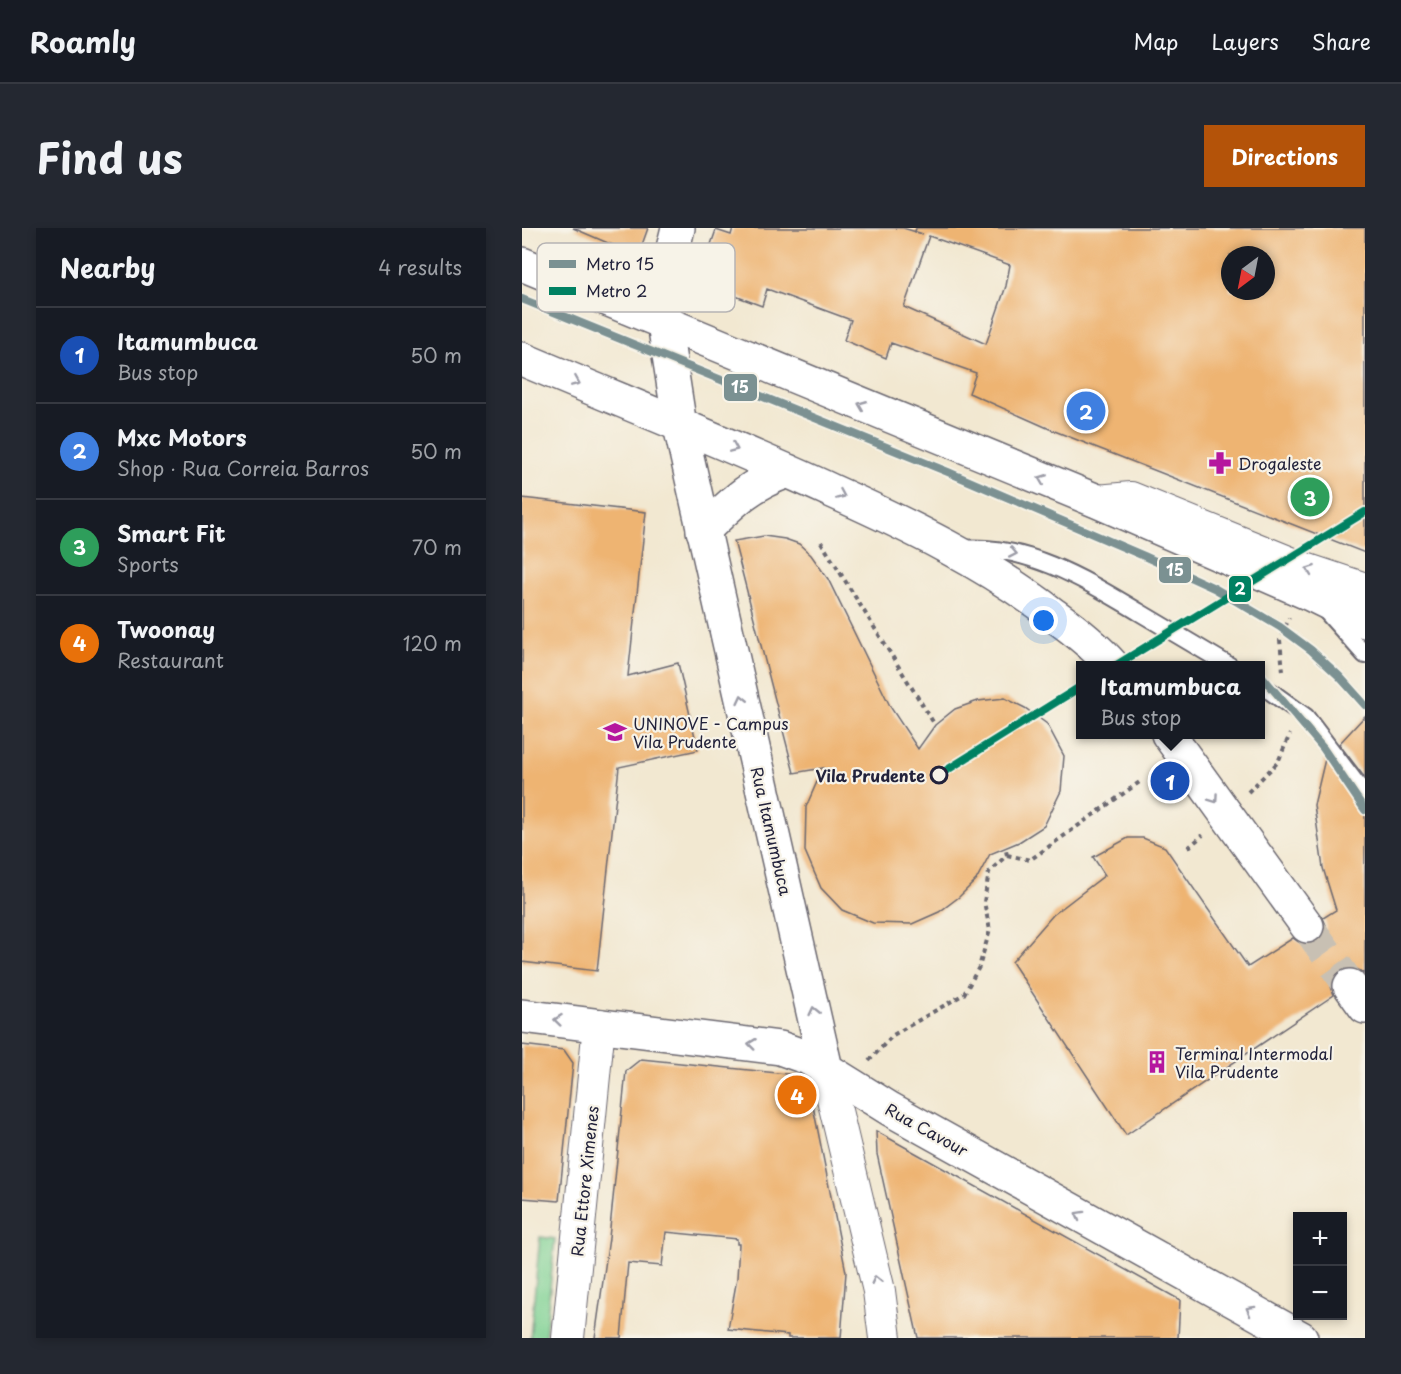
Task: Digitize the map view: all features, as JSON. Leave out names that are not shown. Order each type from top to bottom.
[{"type":"main road","name":"Rua Itamumbuca","points":[[674,243],[678,228]]},
{"type":"main road","points":[[522,264],[537,270]]},
{"type":"main road","points":[[638,312],[1096,501],[1312,595],[1365,621]]},
{"type":"main road","name":"Rua Itamumbuca","points":[[664,312],[680,426],[826,1069]]},
{"type":"main road","points":[[522,360],[788,471],[881,512],[955,549],[1032,598],[1068,625],[1108,661]]},
{"type":"main road","points":[[703,531],[763,479],[788,471]]},
{"type":"main road","points":[[1171,739],[1307,926]]},
{"type":"main road","name":"Rua Cavour","points":[[522,1016],[780,1048],[808,1058],[890,1109],[1301,1338]]},
{"type":"street","points":[[1096,501],[1131,498],[1308,570],[1365,589]]},
{"type":"street","name":"Rua Ettore Ximenes","points":[[568,1338],[599,1024]]},
{"type":"street","name":"Rua Itamumbuca","points":[[826,1069],[879,1291],[885,1338]]},
{"type":"lane","points":[[955,549],[977,548],[1017,553],[1060,568],[1221,661]]},
{"type":"lane","points":[[1312,595],[1365,655]]},
{"type":"lane","points":[[1265,688],[1306,717],[1365,795]]},
{"type":"path","points":[[821,542],[935,724]]},
{"type":"path","points":[[1225,815],[1278,762],[1294,727],[1282,663]]},
{"type":"path","points":[[1007,855],[1030,860],[1141,781]]},
{"type":"path","points":[[1005,847],[1007,855]]},
{"type":"path","points":[[864,1066],[893,1035],[964,994],[979,967],[990,930],[984,902],[990,873],[1007,855]]},
{"type":"green space","points":[[540,1237],[555,1239],[545,1338],[530,1338]]},
{"type":"building","points":[[573,228],[648,228],[643,243],[608,243]]},
{"type":"building","points":[[733,228],[903,228],[915,232],[916,228],[1365,228],[1365,553],[1052,430],[969,393],[976,373],[891,343],[886,358],[844,340],[851,320],[767,289],[762,306],[735,296],[735,243],[712,243],[716,230],[731,235]],"holes":[[[929,236],[1010,265],[1006,286],[986,344],[904,307]]]},
{"type":"building","points":[[522,498],[646,512],[628,676],[678,663],[698,750],[619,767],[597,971],[522,962]]},
{"type":"building","points":[[764,536],[799,544],[811,555],[828,579],[891,708],[918,749],[935,725],[955,709],[978,701],[1005,698],[1025,708],[1047,724],[1064,756],[1061,791],[1044,826],[1019,842],[990,854],[976,880],[959,897],[939,912],[912,924],[873,923],[842,910],[821,888],[805,851],[806,807],[823,768],[794,773],[734,541]]},
{"type":"building","points":[[1365,716],[1365,778],[1339,744]]},
{"type":"building","name":"Terminal Intermodal Vila Prudente","points":[[1325,759],[1357,801],[1365,805],[1365,974],[1349,967],[1340,970],[1333,979],[1331,987],[1334,995],[1126,1135],[1012,962],[1053,915],[1105,875],[1093,857],[1128,838],[1143,838],[1165,847],[1248,967],[1293,938],[1308,945],[1317,941],[1324,933],[1326,925],[1323,918],[1336,910],[1323,868],[1314,805]]},
{"type":"building","points":[[522,1045],[564,1050],[573,1063],[559,1201],[522,1198]]},
{"type":"building","points":[[641,1059],[797,1075],[809,1086],[846,1272],[841,1338],[788,1338],[788,1335],[728,1329],[737,1278],[739,1244],[737,1244],[737,1239],[666,1232],[662,1266],[628,1263],[621,1338],[595,1338],[609,1238],[626,1071]]},
{"type":"building","points":[[876,1131],[1180,1300],[1178,1338],[918,1338],[877,1154]]},
{"type":"tunnel","points":[[1307,926],[1350,986]]},
{"type":"metro line","name":"15","points":[[522,299],[537,305]]},
{"type":"metro line","name":"15","points":[[554,312],[948,472],[1214,588],[1280,627],[1311,650],[1365,705]]},
{"type":"metro line","name":"2","points":[[1123,661],[1365,512]]},
{"type":"metro line","name":"15","points":[[1265,680],[1323,748],[1365,810]]},
{"type":"metro line","name":"2","points":[[939,775],[1076,689]]},
{"type":"place","name":"Mxc Motors","points":[[1086,411]]},
{"type":"place","name":"Drogaleste","points":[[1220,463]]},
{"type":"place","name":"Smart Fit","points":[[1310,497]]},
{"type":"place","name":"UNINOVE - Campus Vila Prudente","points":[[615,732]]},
{"type":"place","name":"Vila Prudente","points":[[939,775]]},
{"type":"place","name":"Itamumbuca","points":[[1170,781]]},
{"type":"place","name":"Terminal Intermodal Vila Prudente","points":[[1157,1062]]},
{"type":"place","name":"Twoonay","points":[[797,1095]]}]
